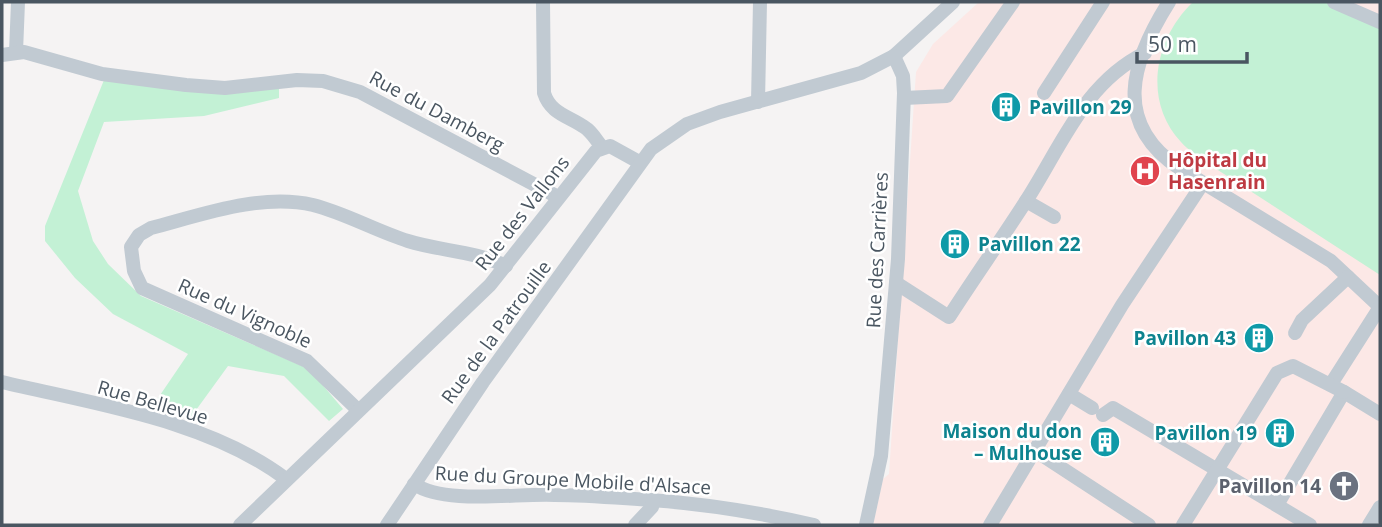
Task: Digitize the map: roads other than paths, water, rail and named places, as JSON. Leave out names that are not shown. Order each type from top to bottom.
[{"type":"street","points":[[9,53],[18,2]]},
{"type":"street","points":[[543,2],[544,93],[547,103],[553,110],[588,130],[602,147],[617,149],[639,162],[651,149],[687,124],[838,80],[894,56],[953,2]]},
{"type":"street","points":[[758,102],[760,2]]},
{"type":"street","points":[[904,98],[947,96],[1013,2]]},
{"type":"street","points":[[1044,93],[1103,2]]},
{"type":"street","points":[[1169,2],[1145,53],[1135,91],[1136,113],[1143,134],[1161,156],[1320,254],[1380,307],[1331,384]]},
{"type":"street","points":[[1334,2],[1380,22]]},
{"type":"street","name":"Rue du Damberg","points":[[9,53],[102,74],[186,85],[225,88],[297,80],[336,84],[360,92],[558,197]]},
{"type":"street","points":[[896,284],[949,317],[1026,201],[1088,98],[1105,78],[1145,53]]},
{"type":"street","name":"Rue des Carrières","points":[[866,525],[881,456],[896,284],[904,98],[903,76],[894,56]]},
{"type":"street","name":"Rue des Vallons","points":[[240,525],[506,266],[558,197],[602,147]]},
{"type":"street","name":"Rue de la Patrouille","points":[[387,525],[639,162]]},
{"type":"street","points":[[990,525],[1122,305],[1203,183]]},
{"type":"street","points":[[1026,201],[1054,217]]},
{"type":"street","name":"Rue du Vignoble","points":[[358,410],[307,361],[142,288],[134,271],[131,247],[139,235],[150,228],[240,205],[292,202],[314,205],[410,242],[485,258],[506,266]]},
{"type":"street","points":[[1295,333],[1302,320],[1348,277]]},
{"type":"street","points":[[1183,525],[1277,373],[1293,366],[1331,384],[1380,414]]},
{"type":"street","name":"Rue Bellevue","points":[[2,382],[128,412],[201,434],[286,479]]},
{"type":"street","points":[[1277,505],[1344,392]]},
{"type":"street","points":[[1069,394],[1097,411],[1113,408],[1310,525]]},
{"type":"street","points":[[1034,450],[1149,525]]},
{"type":"street","name":"Rue du Groupe Mobile d'Alsace","points":[[414,484],[423,490],[444,495],[555,495],[653,500],[719,507],[814,525]]},
{"type":"street","points":[[635,525],[652,507],[653,500]]},
{"type":"street","points":[[1369,525],[1380,507]]},
{"type":"place","name":"Pavillon 29","points":[[1006,107]]},
{"type":"place","name":"Hôpital du Hasenrain","points":[[1145,171]]},
{"type":"place","name":"Pavillon 22","points":[[955,244]]},
{"type":"place","name":"Pavillon 43","points":[[1259,338]]},
{"type":"place","name":"Pavillon 19","points":[[1280,433]]},
{"type":"place","name":"Maison du don – Mulhouse","points":[[1105,442]]},
{"type":"place","name":"Pavillon 14","points":[[1344,486]]}]
